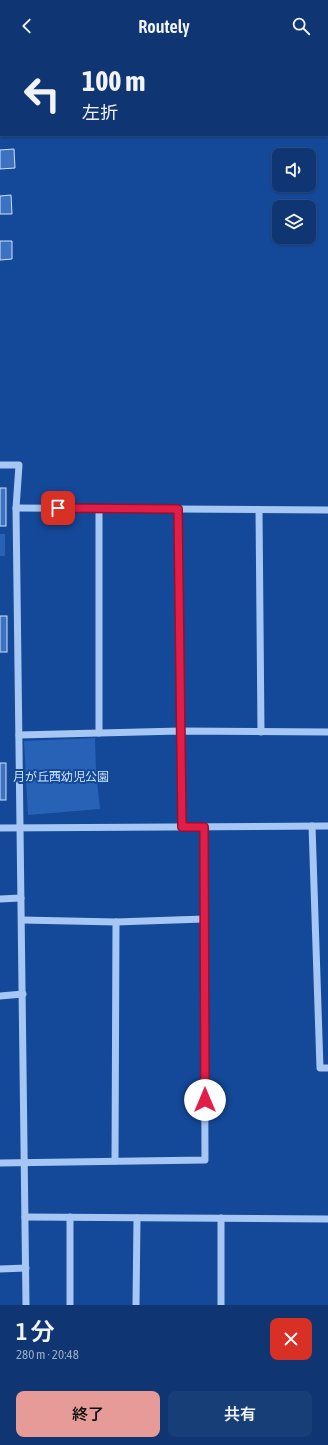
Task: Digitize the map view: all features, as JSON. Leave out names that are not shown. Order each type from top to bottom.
[{"type":"street","points":[[0,465],[19,465],[16,508],[26,1305]]},
{"type":"street","points":[[16,508],[328,510]]},
{"type":"street","points":[[99,508],[99,733]]},
{"type":"street","points":[[178,509],[182,827]]},
{"type":"street","points":[[259,510],[261,732]]},
{"type":"street","points":[[19,735],[180,732],[328,732]]},
{"type":"street","points":[[312,826],[320,1068],[328,1068]]},
{"type":"street","points":[[0,828],[328,826]]},
{"type":"street","points":[[0,1163],[205,1160],[204,827]]},
{"type":"street","points":[[0,898],[21,898]]},
{"type":"street","points":[[22,920],[116,922],[204,919]]},
{"type":"street","points":[[115,1161],[116,922]]},
{"type":"street","points":[[0,996],[23,994]]},
{"type":"street","points":[[25,1217],[328,1219]]},
{"type":"street","points":[[70,1217],[70,1305]]},
{"type":"street","points":[[136,1305],[137,1218]]},
{"type":"street","points":[[221,1218],[221,1305]]},
{"type":"street","points":[[0,1269],[26,1268]]},
{"type":"green space","points":[[0,534],[5,534],[5,556],[0,556]]},
{"type":"green space","name":"月が丘西幼児公園","points":[[95,738],[96,771],[100,809],[28,815],[24,741]]},
{"type":"building","points":[[14,149],[15,168],[0,169],[0,150]]},
{"type":"building","points":[[11,195],[12,214],[0,214],[0,196]]},
{"type":"building","points":[[0,241],[12,241],[12,259],[0,260]]},
{"type":"building","points":[[0,488],[6,488],[6,526],[0,526]]},
{"type":"building","points":[[0,616],[7,616],[7,652],[0,652]]},
{"type":"building","points":[[0,763],[6,763],[6,800],[0,800]]},
{"type":"route","points":[[58,508],[178,509],[182,827],[204,827],[205,1100]]}]
